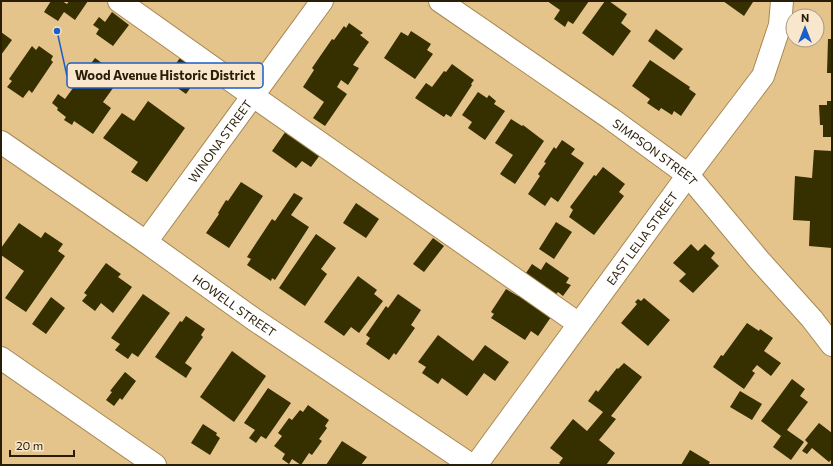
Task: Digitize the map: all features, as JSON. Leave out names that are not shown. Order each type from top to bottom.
[{"type":"street","points":[[119,1],[580,324]]},
{"type":"street","name":"WINONA STREET","points":[[146,242],[322,1]]},
{"type":"street","name":"SIMPSON STREET","points":[[440,1],[610,118],[688,175],[759,260],[812,319],[832,345]]},
{"type":"street","name":"EAST LELIA STREET","points":[[476,465],[762,76],[780,25],[782,1]]},
{"type":"street","name":"HOWELL STREET","points":[[1,142],[146,242],[255,320],[471,465]]},
{"type":"street","points":[[1,358],[155,465]]},
{"type":"building","points":[[51,1],[62,1],[67,4],[69,1],[88,1],[75,20],[64,12],[58,21],[44,12]]},
{"type":"building","points":[[547,1],[589,1],[573,24],[568,21],[565,27],[554,19],[560,10]]},
{"type":"building","points":[[605,1],[609,1],[627,14],[621,23],[631,31],[613,56],[582,33]]},
{"type":"building","points":[[723,1],[752,1],[753,2],[744,16]]},
{"type":"building","points":[[112,12],[129,25],[113,46],[96,34],[99,29],[93,25],[99,17],[105,22]]},
{"type":"building","points":[[349,23],[363,33],[360,35],[369,42],[353,65],[359,68],[348,85],[341,80],[337,87],[347,94],[325,126],[313,118],[324,102],[303,87],[314,70],[312,68],[332,39],[334,40],[344,26],[346,28]]},
{"type":"building","points":[[656,29],[683,49],[674,60],[648,41]]},
{"type":"building","points":[[411,31],[431,44],[427,50],[433,54],[415,79],[384,58],[401,32],[408,36]]},
{"type":"building","points":[[1,32],[12,40],[1,55]]},
{"type":"building","points":[[828,39],[832,39],[832,73],[827,73]]},
{"type":"building","points":[[32,46],[36,50],[39,46],[53,56],[51,60],[53,62],[32,93],[29,90],[23,98],[7,87],[12,81],[9,79]]},
{"type":"building","points":[[182,55],[203,70],[186,94],[165,79]]},
{"type":"building","points":[[95,58],[121,77],[103,102],[111,108],[93,134],[74,121],[72,125],[64,120],[66,117],[57,110],[58,108],[52,103],[58,94],[65,99]]},
{"type":"building","points":[[650,60],[690,87],[689,89],[696,94],[681,116],[674,111],[672,115],[661,108],[659,111],[647,103],[650,99],[632,86]]},
{"type":"building","points":[[452,64],[474,80],[451,117],[446,114],[444,117],[415,98],[426,83],[432,87],[444,71],[446,72]]},
{"type":"building","points":[[478,92],[487,98],[489,95],[496,101],[494,104],[505,111],[485,140],[468,128],[472,122],[462,115]]},
{"type":"building","points":[[148,101],[185,128],[147,182],[131,172],[138,162],[103,138],[122,113],[134,121]]},
{"type":"building","points":[[827,101],[832,101],[832,137],[823,137],[823,125],[820,125],[819,105],[827,105]]},
{"type":"building","points":[[511,119],[522,126],[523,125],[544,141],[515,184],[500,174],[513,155],[495,143]]},
{"type":"building","points":[[288,128],[320,155],[311,167],[302,161],[296,168],[272,151]]},
{"type":"building","points":[[562,140],[575,149],[571,154],[584,163],[558,202],[551,197],[545,206],[528,194],[540,176],[538,174],[546,163],[544,162],[554,147],[556,149]]},
{"type":"building","points":[[814,150],[832,151],[832,248],[809,246],[810,221],[793,220],[795,176],[812,178]]},
{"type":"building","points":[[603,167],[625,184],[619,192],[624,196],[594,235],[569,217],[573,210],[570,207],[594,175],[596,176]]},
{"type":"building","points":[[241,182],[263,196],[229,248],[206,233],[219,214],[218,213],[226,200],[228,201]]},
{"type":"building","points":[[294,193],[303,198],[291,215],[309,227],[275,280],[272,278],[271,281],[247,265],[251,259],[247,257],[272,219],[275,221]]},
{"type":"building","points":[[356,203],[379,219],[366,238],[343,223]]},
{"type":"building","points":[[556,222],[572,232],[554,259],[539,249]]},
{"type":"building","points":[[19,223],[41,238],[45,232],[63,244],[58,251],[65,256],[26,312],[5,298],[24,271],[1,255],[1,248]]},
{"type":"building","points":[[316,234],[336,248],[321,269],[327,274],[305,306],[279,288]]},
{"type":"building","points":[[433,238],[444,246],[424,272],[413,264]]},
{"type":"building","points":[[691,244],[698,251],[705,244],[715,253],[711,258],[719,266],[693,293],[679,281],[686,274],[673,263]]},
{"type":"building","points":[[546,262],[569,278],[566,283],[571,285],[563,296],[558,292],[554,297],[524,276],[532,264],[541,270]]},
{"type":"building","points":[[106,263],[121,274],[118,277],[132,287],[113,313],[101,303],[95,311],[82,301],[87,295],[84,293]]},
{"type":"building","points":[[358,276],[377,290],[374,294],[383,301],[359,333],[351,327],[344,336],[324,322]]},
{"type":"building","points":[[506,289],[518,296],[520,293],[531,300],[529,303],[551,317],[538,336],[531,331],[525,340],[491,318],[494,314],[491,312]]},
{"type":"building","points":[[143,294],[170,313],[138,357],[132,353],[128,359],[115,350],[120,344],[111,338]]},
{"type":"building","points":[[398,294],[421,310],[411,325],[415,328],[396,355],[394,353],[389,360],[366,344],[370,338],[366,335],[386,306],[388,308]]},
{"type":"building","points":[[51,297],[65,308],[46,334],[32,324]]},
{"type":"building","points":[[644,298],[670,320],[648,346],[621,323],[637,304],[635,302],[638,299],[641,301]]},
{"type":"building","points":[[186,316],[205,329],[201,335],[203,337],[185,363],[192,368],[186,378],[155,357],[180,321],[182,322]]},
{"type":"building","points":[[747,323],[759,331],[760,329],[773,338],[764,351],[781,363],[771,376],[757,365],[752,371],[755,373],[744,389],[713,367]]},
{"type":"building","points":[[438,335],[473,361],[485,345],[509,362],[495,381],[484,373],[467,396],[442,378],[438,384],[422,373],[426,367],[418,362]]},
{"type":"building","points":[[232,351],[266,376],[234,422],[200,397]]},
{"type":"building","points":[[624,363],[642,377],[611,416],[616,419],[599,440],[615,453],[606,465],[562,465],[559,463],[563,458],[550,448],[573,419],[587,431],[603,412],[588,401],[596,390],[598,392],[617,368],[618,369]]},
{"type":"building","points":[[125,372],[136,381],[122,400],[120,398],[114,406],[106,400],[112,392],[110,391]]},
{"type":"building","points":[[792,379],[805,389],[800,396],[808,402],[787,430],[804,442],[791,460],[773,447],[781,436],[761,421]]},
{"type":"building","points":[[268,388],[291,403],[266,439],[261,436],[256,443],[249,438],[255,430],[244,423]]},
{"type":"building","points":[[740,391],[762,404],[752,420],[730,407]]},
{"type":"building","points":[[308,405],[329,420],[325,426],[327,428],[319,439],[322,441],[312,455],[309,453],[301,465],[292,459],[289,464],[282,459],[285,454],[274,446],[282,436],[278,433],[289,418],[292,420],[300,410],[303,412]]},
{"type":"building","points":[[819,423],[832,433],[832,459],[829,462],[812,448],[807,454],[802,451],[808,443],[805,440]]},
{"type":"building","points":[[203,424],[217,433],[216,435],[220,438],[210,455],[191,443]]},
{"type":"building","points":[[342,441],[367,457],[361,465],[326,465]]},
{"type":"building","points":[[690,450],[710,462],[708,465],[681,465]]},
{"type":"place","name":"Wood Avenue Historic District","points":[[57,31]]}]
